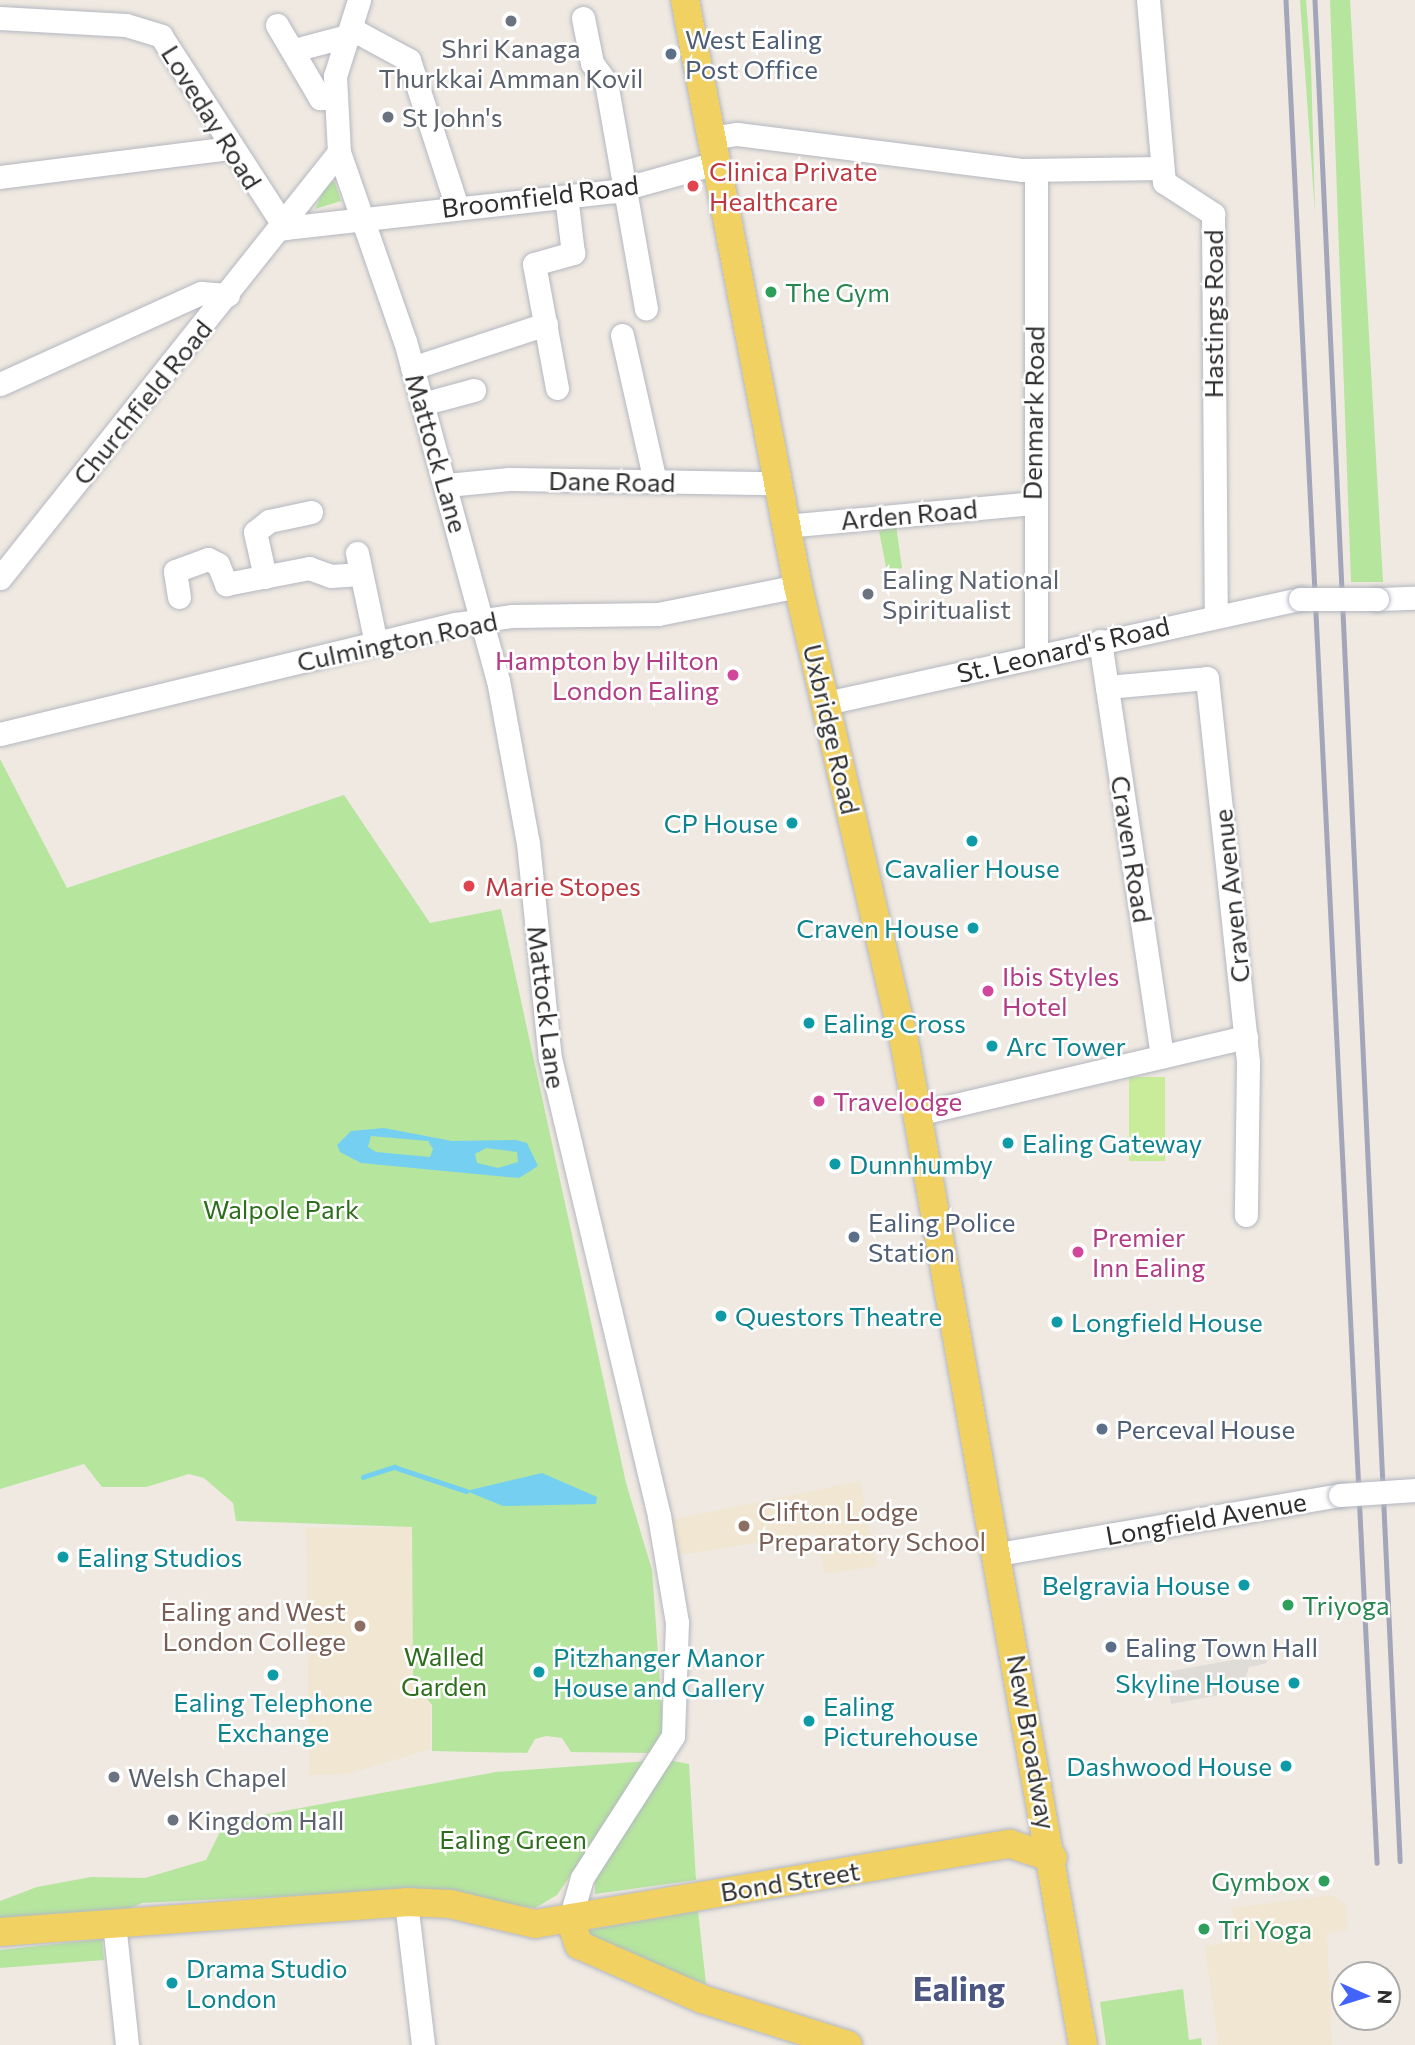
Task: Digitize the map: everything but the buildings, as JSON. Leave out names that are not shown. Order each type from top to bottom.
[{"type":"main road","name":"Uxbridge Road","points":[[685,0],[798,586],[917,1114],[982,1457]]},
{"type":"main road","name":"New Broadway","points":[[982,1457],[1053,1858],[1081,2041]]},
{"type":"main road","points":[[1010,1844],[1045,1811]]},
{"type":"main road","name":"Bond Street","points":[[406,1902],[450,1904],[511,1922],[570,1919],[1010,1844],[1053,1858]]},
{"type":"main road","points":[[0,1932],[406,1902]]},
{"type":"main road","points":[[570,1919],[579,1945],[702,1999],[848,2045]]},
{"type":"street","name":"Mattock Lane","points":[[359,0],[346,35],[334,98],[339,152],[412,368],[484,619],[498,680],[528,843],[550,1058],[659,1516],[678,1645],[673,1737],[582,1878],[570,1919]]},
{"type":"street","points":[[1148,0],[1162,168]]},
{"type":"street","name":"Loveday Road","points":[[0,18],[126,25],[161,36],[285,228]]},
{"type":"street","points":[[583,18],[592,63],[606,82],[646,309]]},
{"type":"street","points":[[277,25],[320,98],[334,98]]},
{"type":"street","points":[[294,50],[346,35],[373,39],[409,60],[457,207]]},
{"type":"street","name":"Broomfield Road","points":[[362,217],[624,189],[713,150],[737,134],[1036,170],[1162,168]]},
{"type":"street","points":[[0,177],[231,148]]},
{"type":"street","name":"Churchfield Road","points":[[0,578],[285,228],[292,209],[339,152]]},
{"type":"street","name":"Hastings Road","points":[[1162,168],[1169,188],[1213,214],[1216,615]]},
{"type":"street","name":"Denmark Road","points":[[1036,170],[1031,503],[1036,655]]},
{"type":"street","points":[[557,388],[534,264],[573,253],[566,196]]},
{"type":"street","points":[[285,228],[362,217]]},
{"type":"street","points":[[0,384],[201,293],[228,295]]},
{"type":"street","points":[[412,368],[546,324]]},
{"type":"street","points":[[622,335],[664,482]]},
{"type":"street","points":[[422,404],[474,390]]},
{"type":"street","name":"Dane Road","points":[[447,485],[509,479],[778,483]]},
{"type":"street","name":"Arden Road","points":[[786,526],[1031,503]]},
{"type":"street","points":[[265,577],[255,532],[270,521],[311,512]]},
{"type":"street","points":[[179,597],[174,577],[183,564],[213,560],[226,584],[309,568],[331,576],[359,564],[376,643]]},
{"type":"street","name":"Culmington Road","points":[[0,734],[484,619],[659,614],[798,586]]},
{"type":"street","name":"St. Leonard's Road","points":[[826,703],[1216,615],[1300,599],[1415,598]]},
{"type":"street","name":"Craven Road","points":[[1100,641],[1162,1056]]},
{"type":"street","name":"Craven Avenue","points":[[1107,687],[1207,678],[1246,1037],[1246,1215]]},
{"type":"street","points":[[917,1114],[1246,1037]]},
{"type":"street","name":"Longfield Avenue","points":[[998,1554],[1340,1495],[1415,1490]]},
{"type":"street","points":[[406,1902],[418,2044]]},
{"type":"street","points":[[114,1923],[128,2045]]},
{"type":"shaded area","points":[[860,1481],[877,1566],[825,1574],[817,1533],[679,1555],[671,1520]]},
{"type":"shaded area","name":"Ealing and West London College","points":[[412,1527],[412,1683],[431,1706],[431,1749],[347,1774],[309,1775],[306,1528]]},
{"type":"shaded area","points":[[1266,1654],[1267,1663],[1249,1667],[1241,1691],[1171,1704],[1166,1672]]},
{"type":"shaded area","points":[[1333,1895],[1346,1905],[1348,1930],[1327,1933],[1332,2045],[1218,2045],[1205,1946],[1236,1941],[1232,1908]]},
{"type":"green space","points":[[1300,0],[1306,0],[1311,65],[1315,213]]},
{"type":"green space","points":[[1330,0],[1350,0],[1383,582],[1351,582]]},
{"type":"green space","points":[[328,181],[335,182],[341,201],[315,209]]},
{"type":"green space","points":[[896,525],[902,568],[887,572],[878,526]]},
{"type":"green space","name":"Walpole Park","points":[[0,759],[67,888],[344,795],[430,923],[501,909],[626,1483],[652,1570],[664,1738],[653,1753],[571,1752],[562,1738],[546,1736],[535,1739],[527,1753],[432,1751],[432,1705],[413,1682],[412,1527],[236,1521],[233,1503],[204,1478],[189,1474],[146,1487],[102,1487],[84,1464],[0,1489]]},
{"type":"green space","points":[[1129,1077],[1165,1077],[1165,1161],[1129,1161]]},
{"type":"green space","name":"Ealing Green","points":[[668,1760],[689,1764],[696,1880],[595,1894],[595,1875]]},
{"type":"green space","name":"Ealing Green","points":[[649,1761],[557,1895],[535,1908],[417,1890],[142,1903],[101,1922],[0,1924],[0,1901],[37,1887],[91,1877],[145,1878],[206,1860],[220,1832],[246,1818],[496,1772]]},
{"type":"green space","name":"Ealing Green","points":[[698,1911],[706,1984],[586,1939],[588,1930]]},
{"type":"green space","points":[[102,1939],[104,1960],[0,1968],[0,1950]]},
{"type":"green space","points":[[1183,1989],[1189,2040],[1201,2038],[1202,2045],[1106,2045],[1100,2002]]},
{"type":"water","points":[[384,1128],[452,1141],[516,1140],[527,1143],[538,1166],[519,1178],[361,1163],[340,1152],[337,1145],[351,1131]],"holes":[[[371,1136],[428,1141],[433,1149],[430,1157],[376,1152],[368,1147]],[[486,1148],[517,1152],[518,1162],[498,1168],[477,1163],[475,1154]]]},
{"type":"water","points":[[542,1473],[597,1497],[596,1504],[503,1506],[466,1491]]},
{"type":"waterway","points":[[363,1477],[394,1467],[466,1491]]},
{"type":"railway","points":[[1286,0],[1377,1863]]},
{"type":"railway","points":[[1315,0],[1400,1861]]},
{"type":"place","name":"Shri Kanaga Thurkkai Amman Kovil","points":[[511,21]]},
{"type":"place","name":"West Ealing Post Office","points":[[671,54]]},
{"type":"place","name":"St John's","points":[[388,117]]},
{"type":"place","name":"Clinica Private Healthcare","points":[[693,186]]},
{"type":"place","name":"The Gym","points":[[771,292]]},
{"type":"place","name":"Ealing National Spiritualist","points":[[868,594]]},
{"type":"place","name":"Hampton by Hilton London Ealing","points":[[733,675]]},
{"type":"place","name":"CP House","points":[[792,823]]},
{"type":"place","name":"Cavalier House","points":[[972,841]]},
{"type":"place","name":"Marie Stopes","points":[[469,886]]},
{"type":"place","name":"Craven House","points":[[973,928]]},
{"type":"place","name":"Ibis Styles Hotel","points":[[988,991]]},
{"type":"place","name":"Ealing Cross","points":[[809,1023]]},
{"type":"place","name":"Arc Tower","points":[[992,1046]]},
{"type":"place","name":"Travelodge","points":[[819,1101]]},
{"type":"place","name":"Ealing Gateway","points":[[1008,1143]]},
{"type":"place","name":"Dunnhumby","points":[[835,1164]]},
{"type":"place","name":"Ealing Police Station","points":[[854,1237]]},
{"type":"place","name":"Premier Inn Ealing","points":[[1078,1252]]},
{"type":"place","name":"Questors Theatre","points":[[721,1316]]},
{"type":"place","name":"Longfield House","points":[[1057,1322]]},
{"type":"place","name":"Perceval House","points":[[1102,1429]]},
{"type":"place","name":"Clifton Lodge Preparatory School","points":[[744,1526]]},
{"type":"place","name":"Ealing Studios","points":[[63,1557]]},
{"type":"place","name":"Belgravia House","points":[[1244,1585]]},
{"type":"place","name":"Triyoga","points":[[1288,1605]]},
{"type":"place","name":"Ealing and West London College","points":[[360,1626]]},
{"type":"place","name":"Ealing Town Hall","points":[[1111,1647]]},
{"type":"place","name":"Pitzhanger Manor House and Gallery","points":[[539,1672]]},
{"type":"place","name":"Ealing Telephone Exchange","points":[[273,1675]]},
{"type":"place","name":"Skyline House","points":[[1294,1683]]},
{"type":"place","name":"Ealing Picturehouse","points":[[809,1721]]},
{"type":"place","name":"Dashwood House","points":[[1286,1766]]},
{"type":"place","name":"Welsh Chapel","points":[[114,1777]]},
{"type":"place","name":"Kingdom Hall","points":[[173,1820]]},
{"type":"place","name":"Gymbox","points":[[1324,1881]]},
{"type":"place","name":"Tri Yoga","points":[[1204,1929]]},
{"type":"place","name":"Drama Studio London","points":[[172,1983]]},
{"type":"district","name":"Ealing","points":[[959,1988]]},
{"type":"park label","name":"Walled Garden","points":[[444,1671]]}]
